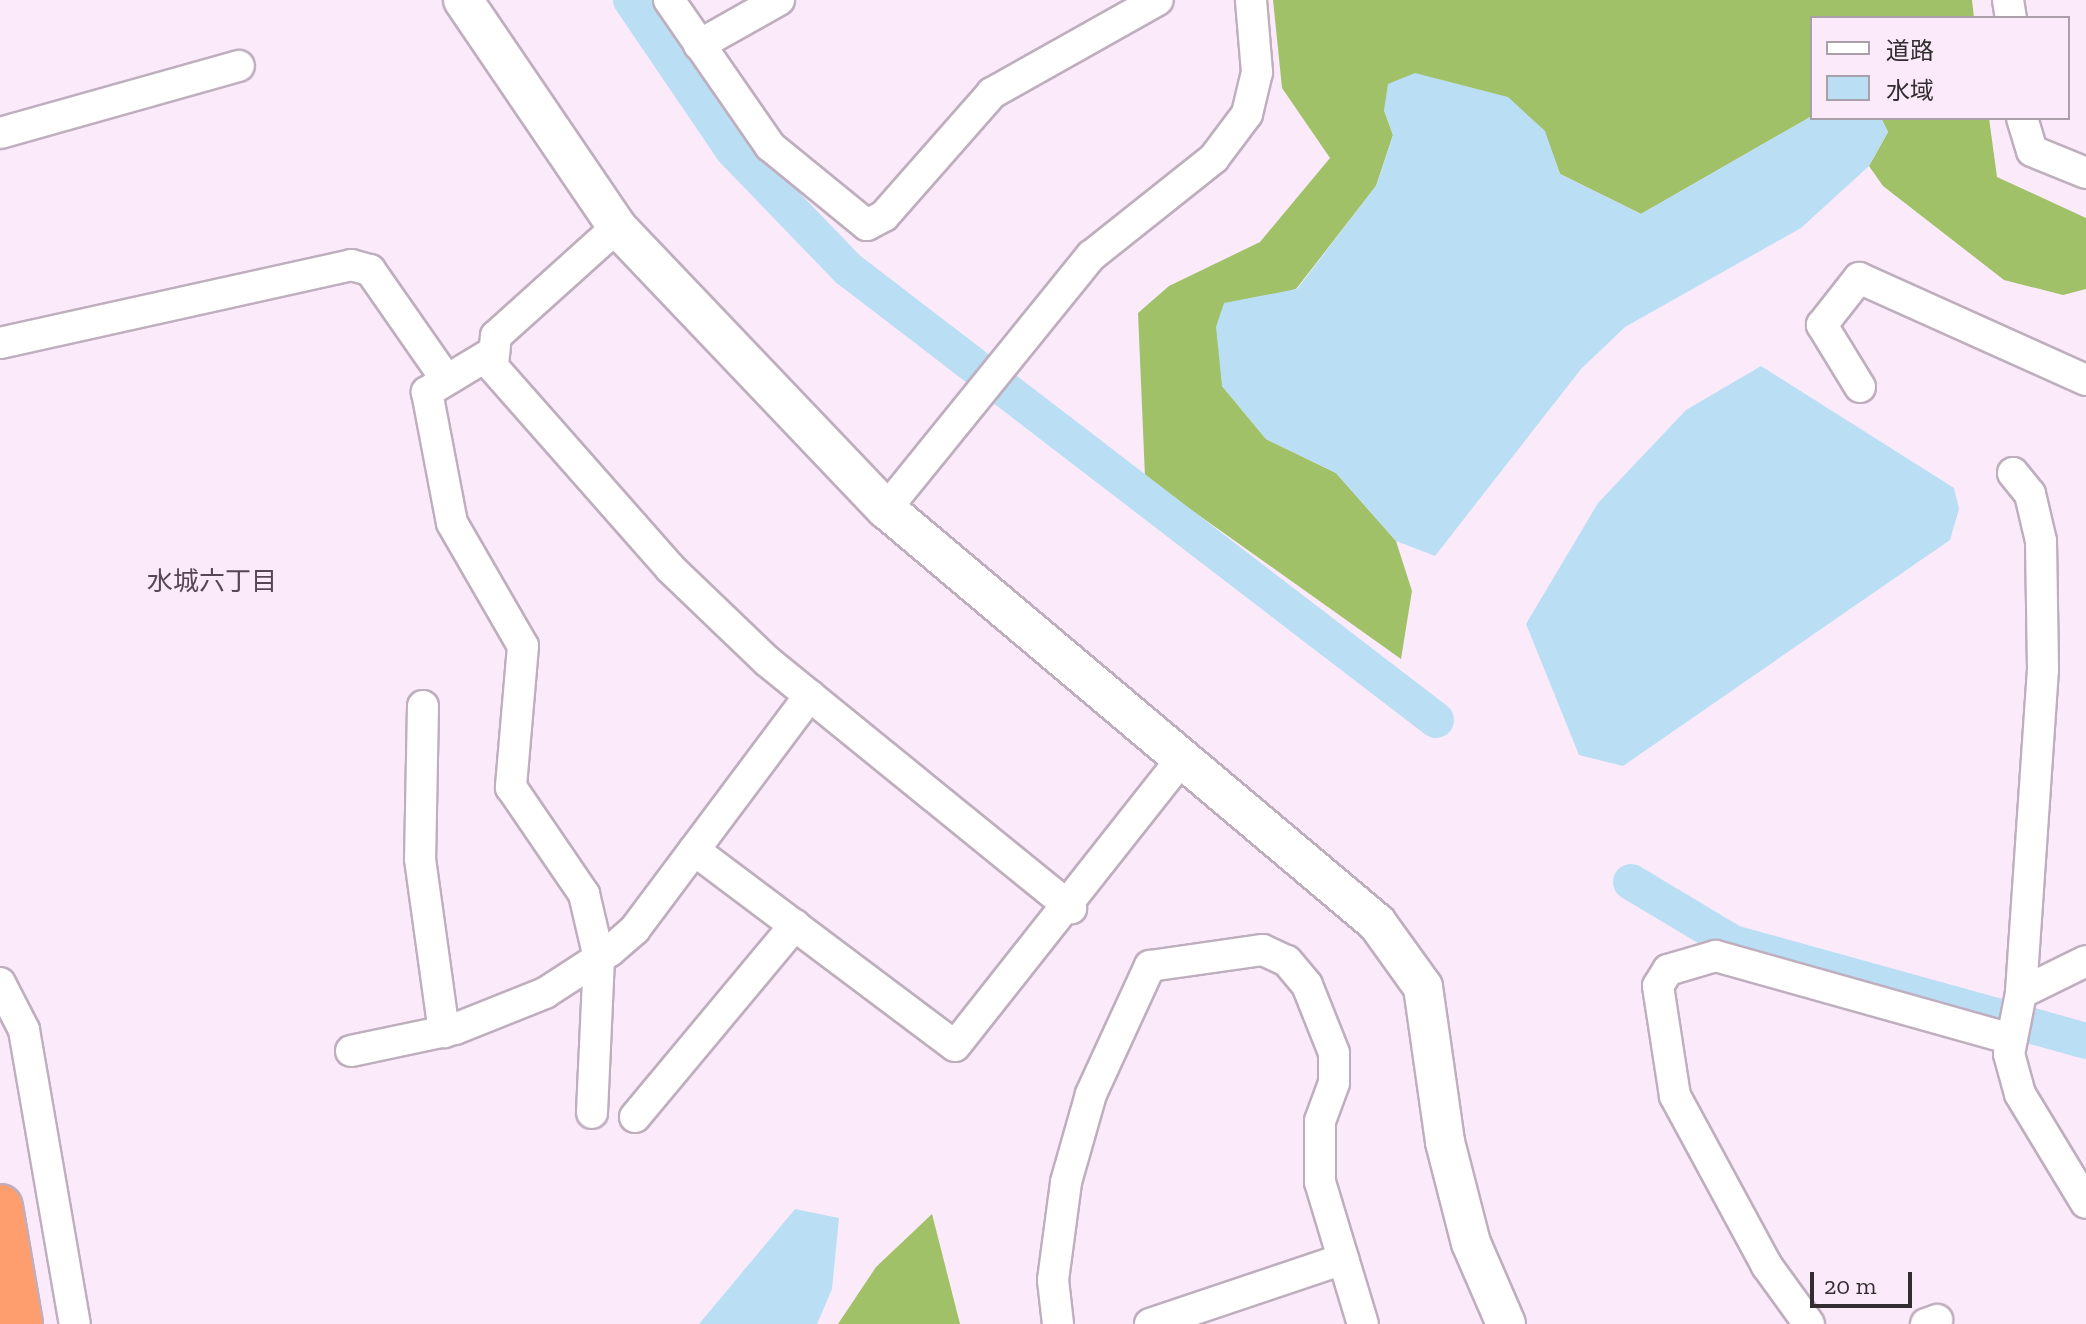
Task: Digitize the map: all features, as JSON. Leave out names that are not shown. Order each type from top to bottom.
[{"type":"highway","points":[[0,1207],[20,1324]]},
{"type":"street","points":[[463,0],[617,227],[886,509],[1180,761],[1320,869],[1377,923],[1423,987],[1445,1142],[1471,1243],[1506,1324]]},
{"type":"street","points":[[669,0],[770,146],[867,225],[884,216],[992,93],[1158,0]]},
{"type":"street","points":[[699,45],[779,0]]},
{"type":"street","points":[[886,509],[1091,256],[1214,158],[1247,114],[1257,72],[1251,0]]},
{"type":"street","points":[[0,133],[239,66]]},
{"type":"street","points":[[2023,120],[2032,151],[2086,173]]},
{"type":"street","points":[[592,1113],[599,958],[584,894],[511,787],[523,646],[452,523],[427,392],[444,376],[490,354],[496,336],[617,227]]},
{"type":"street","points":[[0,343],[351,265],[370,270],[444,376]]},
{"type":"street","points":[[1860,387],[1822,325],[1859,278],[2086,380]]},
{"type":"street","points":[[490,354],[670,568],[810,695],[1071,908]]},
{"type":"street","points":[[2013,473],[2030,494],[2042,570],[2043,669],[2021,993],[2012,1039],[2020,1094],[2086,1203]]},
{"type":"street","points":[[351,1051],[444,1032],[545,993],[599,958],[635,929],[810,695]]},
{"type":"street","points":[[423,706],[420,859],[444,1032]]},
{"type":"street","points":[[694,850],[955,1046],[1071,908],[1180,761]]},
{"type":"street","points":[[635,1117],[795,925]]},
{"type":"street","points":[[1058,1324],[1053,1280],[1066,1182],[1091,1094],[1150,966],[1193,955],[1263,950],[1287,961],[1307,985],[1334,1053],[1317,1152],[1343,1259],[1363,1324]]},
{"type":"street","points":[[1809,1324],[1767,1266],[1675,1096],[1658,986],[1668,970],[1716,956],[2012,1039]]},
{"type":"street","points":[[2021,993],[2086,961]]},
{"type":"street","points":[[0,983],[24,1030],[75,1324]]},
{"type":"street","points":[[1150,1324],[1343,1259]]},
{"type":"green space","points":[[1273,0],[1972,0],[1974,16],[1810,16],[1810,117],[1641,214],[1560,174],[1544,131],[1384,110],[1393,135],[1376,186],[1296,289],[1262,298],[1222,386],[1266,439],[1336,473],[1396,541],[1412,591],[1401,659],[1145,477],[1138,313],[1169,286],[1260,242],[1330,158],[1282,88]]},
{"type":"green space","points":[[1882,120],[1989,120],[1997,177],[2086,218],[2086,289],[2063,295],[2004,280],[1883,186],[1869,166],[1888,132]]},
{"type":"green space","points":[[932,1214],[960,1324],[838,1324],[876,1267]]},
{"type":"water","points":[[1415,73],[1508,97],[1545,131],[1560,174],[1641,214],[1810,117],[1810,120],[1882,120],[1888,132],[1869,166],[1801,228],[1625,327],[1581,369],[1435,556],[1396,541],[1336,473],[1266,439],[1222,386],[1216,327],[1224,303],[1297,289],[1376,186],[1393,135],[1384,110],[1388,84]]},
{"type":"water","points":[[1761,366],[1954,488],[1959,509],[1950,540],[1623,766],[1579,755],[1526,624],[1598,503],[1686,410]]},
{"type":"water","points":[[795,1209],[839,1218],[832,1289],[817,1324],[699,1324]]},
{"type":"waterway","points":[[631,0],[733,150],[848,269],[1436,720]]},
{"type":"waterway","points":[[1631,882],[1733,943],[2086,1041]]},
{"type":"district","name":"水城六丁目","points":[[212,582]]}]
